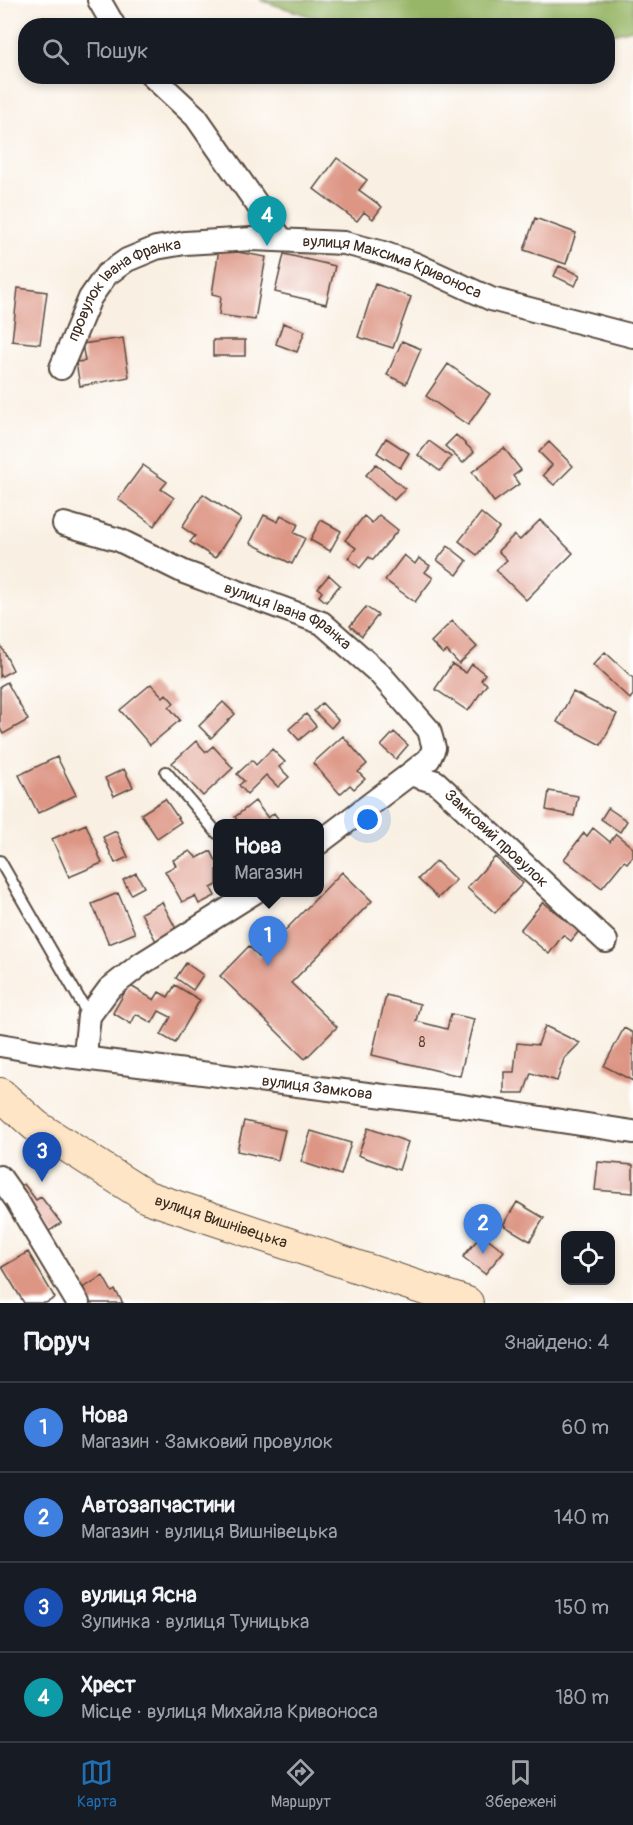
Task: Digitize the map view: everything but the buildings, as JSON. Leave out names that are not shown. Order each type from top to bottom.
[{"type":"main road","name":"вулиця Вишнівецька","points":[[0,1094],[36,1126],[147,1197],[467,1303]]},
{"type":"street","points":[[99,0],[109,18]]},
{"type":"street","name":"вулиця Максима Кривоноса","points":[[161,84],[196,117],[282,240],[344,243],[380,252],[415,264],[491,299],[633,336]]},
{"type":"street","name":"провулок Івана Франка","points":[[61,368],[90,298],[106,274],[127,260],[156,248],[252,239],[282,240]]},
{"type":"street","name":"вулиця Івана Франка","points":[[64,524],[119,540],[184,572],[322,623],[379,673],[429,730],[434,748],[429,759],[410,774]]},
{"type":"street","points":[[324,839],[410,774]]},
{"type":"street","name":"Замковий провулок","points":[[410,774],[436,782],[606,942]]},
{"type":"street","points":[[86,1058],[89,1016],[109,989],[141,964],[247,897]]},
{"type":"street","name":"вулиця Замкова","points":[[0,1045],[463,1106],[633,1132]]},
{"type":"street","points":[[0,1177],[17,1201],[70,1299]]},
{"type":"lane","points":[[166,772],[213,828]]},
{"type":"lane","points":[[0,861],[89,1016]]},
{"type":"green space","points":[[260,0],[633,0],[633,29],[615,33],[615,18],[315,18]]},
{"type":"place","name":"Хрест","points":[[267,246]]},
{"type":"place","name":"Нова","points":[[268,966]]},
{"type":"place","name":"вулиця Ясна","points":[[42,1182]]},
{"type":"place","name":"Автозапчастини","points":[[483,1254]]}]
